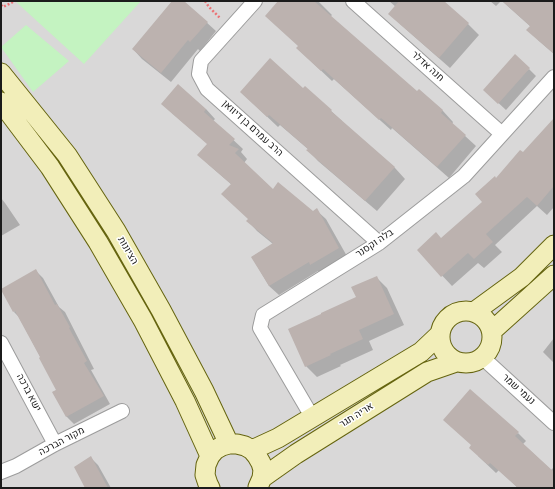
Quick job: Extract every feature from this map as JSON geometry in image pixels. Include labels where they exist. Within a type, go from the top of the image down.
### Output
[{"type":"street","name":"הרב עמרם בן דיוואן","points":[[255,1],[201,61],[199,74],[207,89],[379,243]]},
{"type":"street","name":"חנה אדלר","points":[[353,1],[502,134]]},
{"type":"street","name":"הציונות","points":[[1,73],[67,155],[116,231],[165,316],[204,392],[228,444]]},
{"type":"street","name":"בלה וקסנר","points":[[311,415],[260,328],[263,315],[379,243],[464,176],[554,77]]},
{"type":"street","name":"הציונות","points":[[1,102],[50,167],[98,242],[164,360],[185,401],[210,456]]},
{"type":"street","points":[[474,312],[522,277],[554,245]]},
{"type":"street","points":[[492,331],[554,275]]},
{"type":"street","points":[[458,312],[474,312],[480,315],[489,324],[492,331],[491,346],[487,352],[482,358],[470,363],[456,362],[443,350],[440,342],[442,326],[446,320],[458,312]]},
{"type":"street","points":[[252,450],[278,438],[421,352],[440,334]]},
{"type":"street","name":"ישא ברכה","points":[[1,343],[55,444]]},
{"type":"street","name":"נעמי שמר","points":[[482,358],[554,423]]},
{"type":"street","name":"אריה תגר","points":[[260,483],[296,454],[427,372],[456,362]]},
{"type":"street","name":"מקור הברכה","points":[[1,472],[16,466],[55,444],[122,411]]},
{"type":"street","points":[[210,488],[205,475],[206,465],[210,456],[215,450],[228,444],[245,446],[252,450],[257,456],[261,462],[263,470],[260,483]]},
{"type":"path","points":[[1,5],[3,7],[15,1]]},
{"type":"path","points":[[205,1],[209,7],[231,28]]},
{"type":"shaded area","points":[[1,1],[554,1],[554,488],[1,488]]},
{"type":"green space","points":[[15,1],[141,1],[84,64]]},
{"type":"green space","points":[[26,25],[69,61],[33,92],[1,47]]},
{"type":"building","points":[[172,1],[184,1],[208,22],[190,42],[188,40],[161,73],[132,49]]},
{"type":"building","points":[[278,1],[314,1],[417,91],[419,89],[443,110],[441,113],[466,135],[437,167],[381,118],[379,120],[323,69],[321,71],[296,48],[298,46],[265,16]]},
{"type":"building","points":[[399,1],[444,1],[469,23],[439,58],[388,14]]},
{"type":"building","points":[[502,1],[550,1],[554,5],[554,54],[526,30],[530,26]]},
{"type":"building","points":[[515,54],[530,68],[498,104],[483,90]]},
{"type":"building","points":[[270,58],[303,88],[305,86],[395,167],[365,201],[306,150],[308,149],[269,115],[267,117],[240,92]]},
{"type":"building","points":[[178,84],[206,109],[204,112],[235,139],[229,145],[239,149],[235,153],[273,189],[278,182],[313,211],[317,208],[339,248],[310,265],[309,262],[269,286],[251,257],[273,243],[246,221],[248,219],[221,194],[231,184],[197,155],[207,144],[161,104]]},
{"type":"building","points":[[554,118],[554,186],[537,206],[527,197],[486,234],[493,242],[474,259],[468,253],[441,277],[417,250],[436,232],[441,238],[482,202],[475,194],[495,176],[496,178],[520,150],[523,152]]},
{"type":"building","points":[[36,269],[55,305],[57,304],[70,327],[69,328],[87,361],[84,363],[104,396],[66,417],[52,392],[56,390],[39,358],[40,357],[15,311],[13,312],[1,290]]},
{"type":"building","points":[[377,276],[394,314],[359,330],[363,339],[305,367],[288,329],[356,297],[351,287]]},
{"type":"building","points":[[470,389],[519,432],[515,436],[554,472],[554,488],[518,488],[490,463],[488,465],[469,448],[471,445],[443,420]]},
{"type":"building","points":[[91,456],[108,488],[85,488],[74,467]]}]
